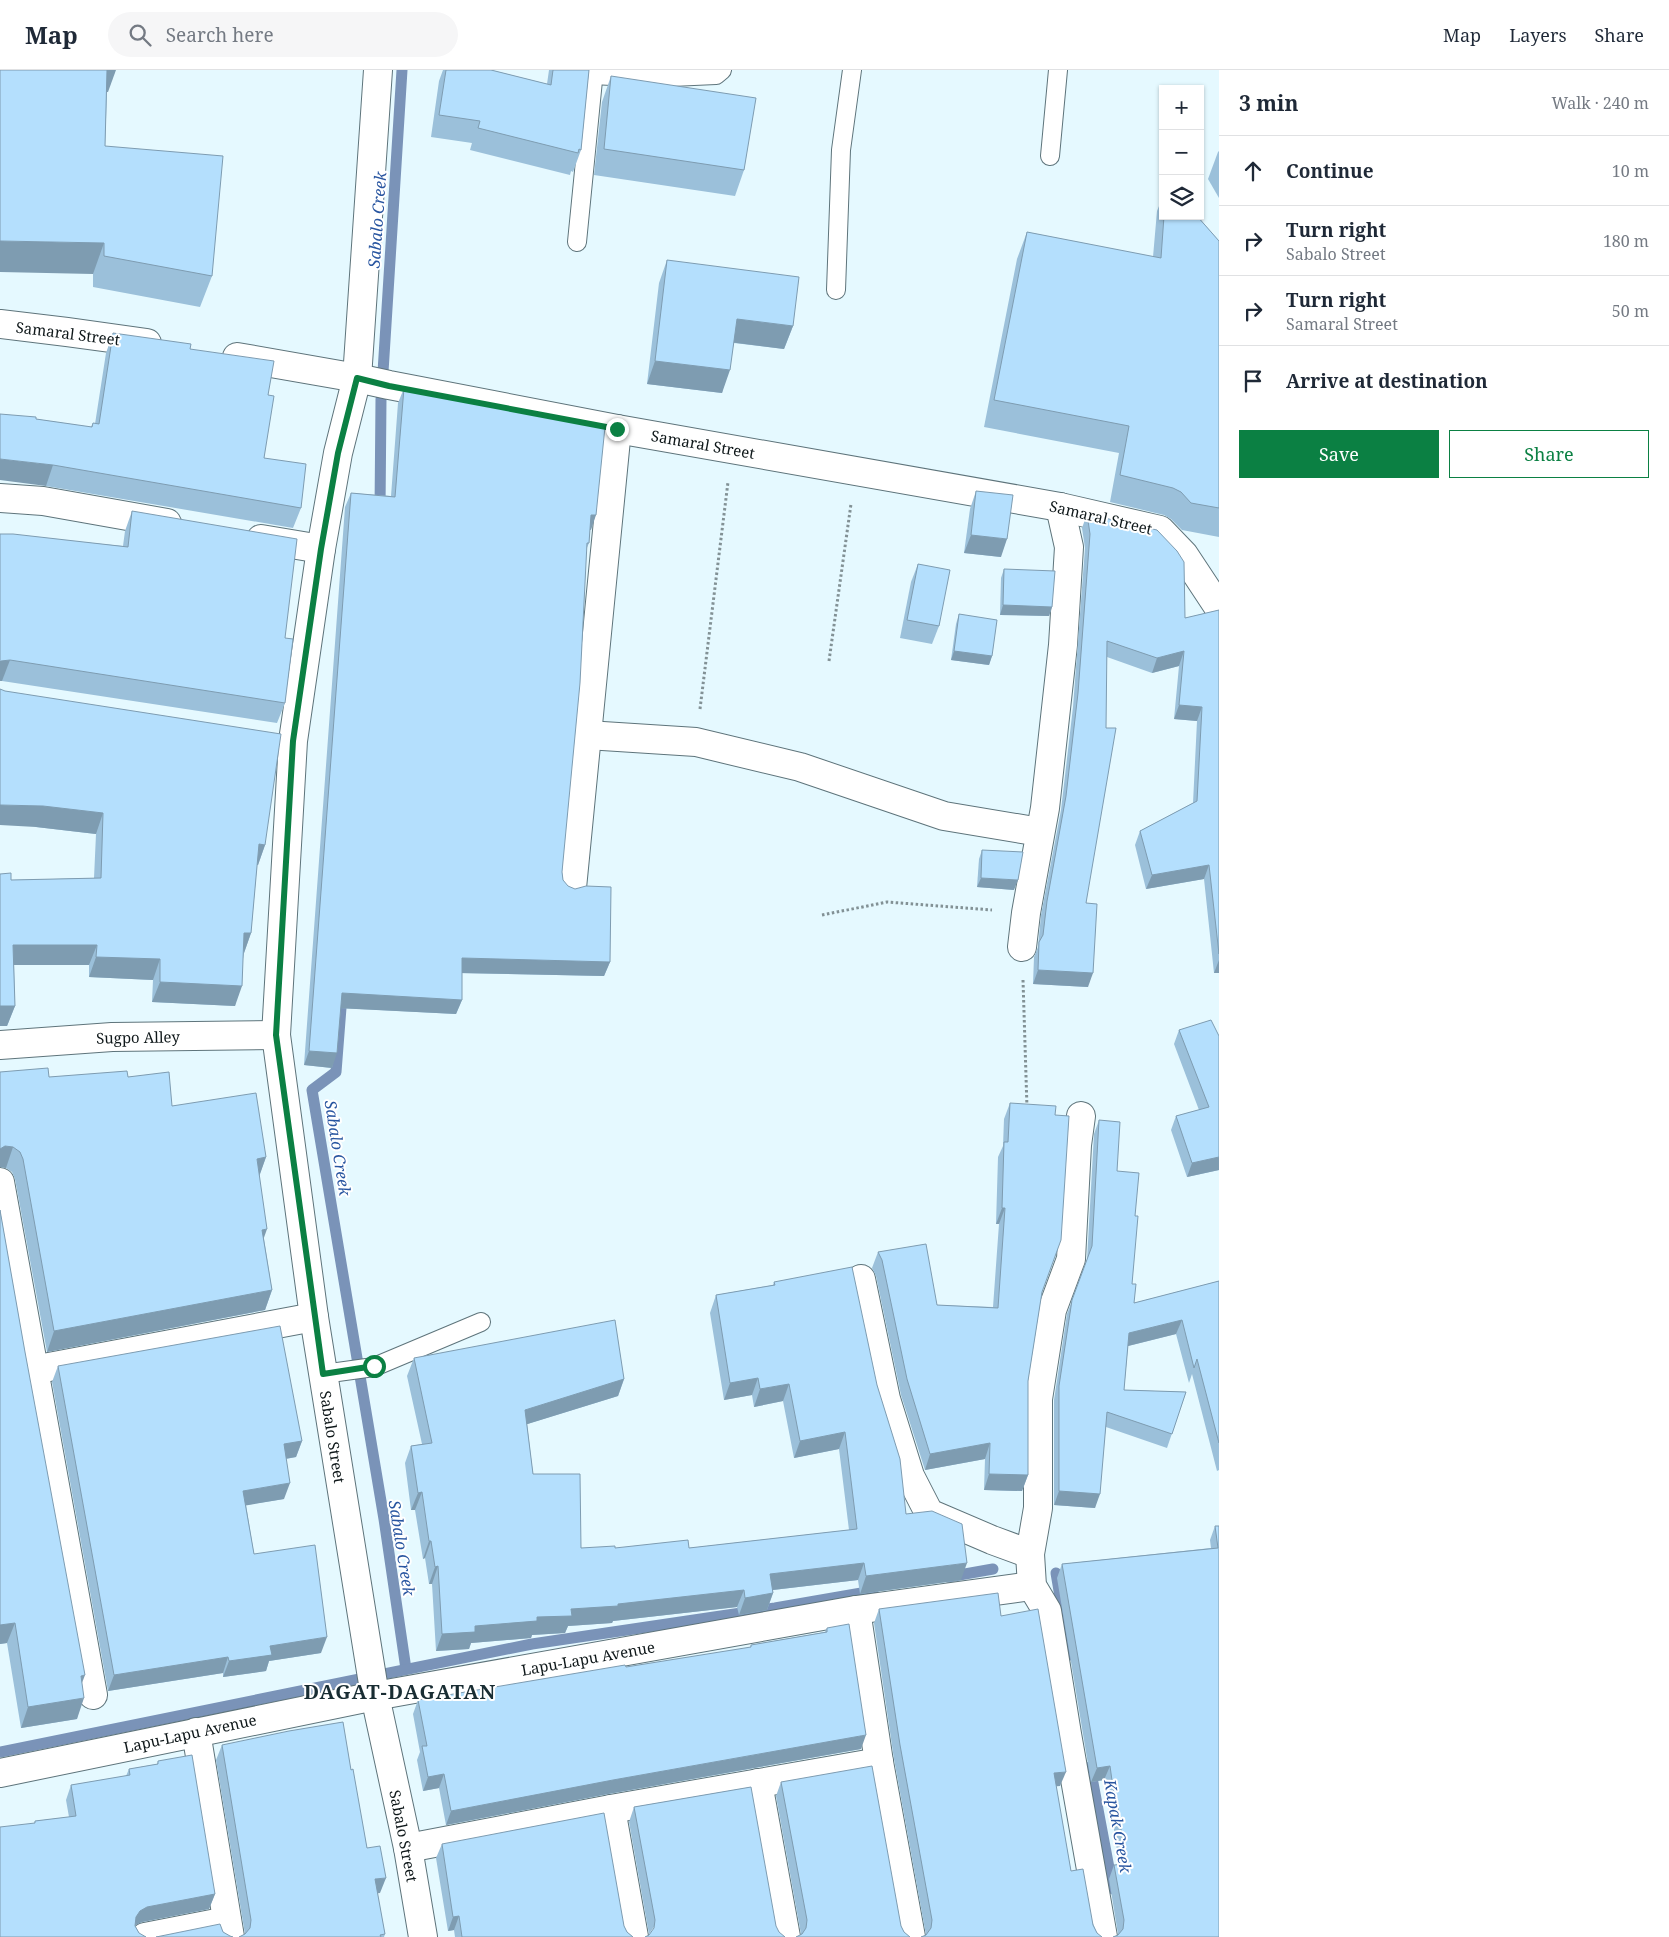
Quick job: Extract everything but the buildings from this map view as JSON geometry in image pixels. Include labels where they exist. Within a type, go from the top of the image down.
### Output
[{"type":"street","name":"Sabalo Street","points":[[378,70],[357,378],[338,453],[321,549],[293,741],[276,1035],[314,1318],[375,1696],[408,1848],[423,1937]]},
{"type":"street","name":"Samaral Street","points":[[0,324],[171,347]]},
{"type":"street","name":"Samaral Street","points":[[208,352],[357,378],[389,386],[617,429],[1060,507],[1160,530],[1184,554],[1219,608]]},
{"type":"street","points":[[572,888],[617,429]]},
{"type":"street","points":[[0,498],[43,501],[196,528]]},
{"type":"street","points":[[1022,947],[1047,790],[1063,645],[1069,547],[1060,507]]},
{"type":"street","points":[[234,534],[321,549]]},
{"type":"street","points":[[587,735],[696,742],[800,767],[944,816],[1040,832]]},
{"type":"street","points":[[265,736],[293,741]]},
{"type":"street","name":"Sugpo Alley","points":[[0,1045],[112,1037],[276,1035]]},
{"type":"street","points":[[1081,1116],[1077,1145],[1071,1259],[1052,1310],[1038,1399],[1038,1508],[1030,1554],[1032,1586],[1047,1611],[1103,1937]]},
{"type":"street","points":[[0,1182],[93,1695]]},
{"type":"street","points":[[861,1279],[886,1399],[910,1476],[929,1513],[1030,1554]]},
{"type":"street","points":[[33,1370],[314,1318]]},
{"type":"street","name":"Lapu-Lapu Avenue","points":[[0,1773],[375,1696],[856,1610],[1032,1586]]},
{"type":"street","points":[[856,1610],[879,1762],[911,1937]]},
{"type":"street","points":[[145,1937],[229,1929],[196,1732]]},
{"type":"street","points":[[408,1848],[879,1762]]},
{"type":"street","points":[[758,1783],[786,1937]]},
{"type":"street","points":[[611,1810],[634,1937]]},
{"type":"lane","points":[[577,242],[593,73],[649,78],[716,75],[722,70]]},
{"type":"lane","points":[[836,290],[841,150],[852,70]]},
{"type":"lane","points":[[1050,156],[1058,70]]},
{"type":"lane","points":[[323,1374],[374,1366],[481,1322]]},
{"type":"path","points":[[696,742],[732,449]]},
{"type":"path","points":[[828,661],[856,471]]},
{"type":"path","points":[[822,915],[887,902],[1026,913]]},
{"type":"path","points":[[1022,947],[1027,1113]]},
{"type":"waterway","name":"Sabalo Creek","points":[[383,372],[402,70]]},
{"type":"waterway","name":"Sabalo Creek","points":[[380,510],[381,399]]},
{"type":"waterway","name":"Sabalo Creek","points":[[342,995],[336,1072],[312,1090],[384,1519],[406,1669]]},
{"type":"waterway","points":[[948,1577],[993,1569]]},
{"type":"waterway","name":"Kapak Creek","points":[[1056,1573],[1070,1655]]},
{"type":"waterway","points":[[0,1752],[532,1644],[775,1608],[873,1591]]},
{"type":"waterway","name":"Kapak Creek","points":[[1090,1767],[1113,1889]]},
{"type":"district","name":"DAGAT-DAGATAN","points":[[400,1691]]},
{"type":"route","points":[[374,1366],[323,1374],[276,1035],[293,741],[321,549],[338,453],[357,378],[389,386],[617,429]]}]
